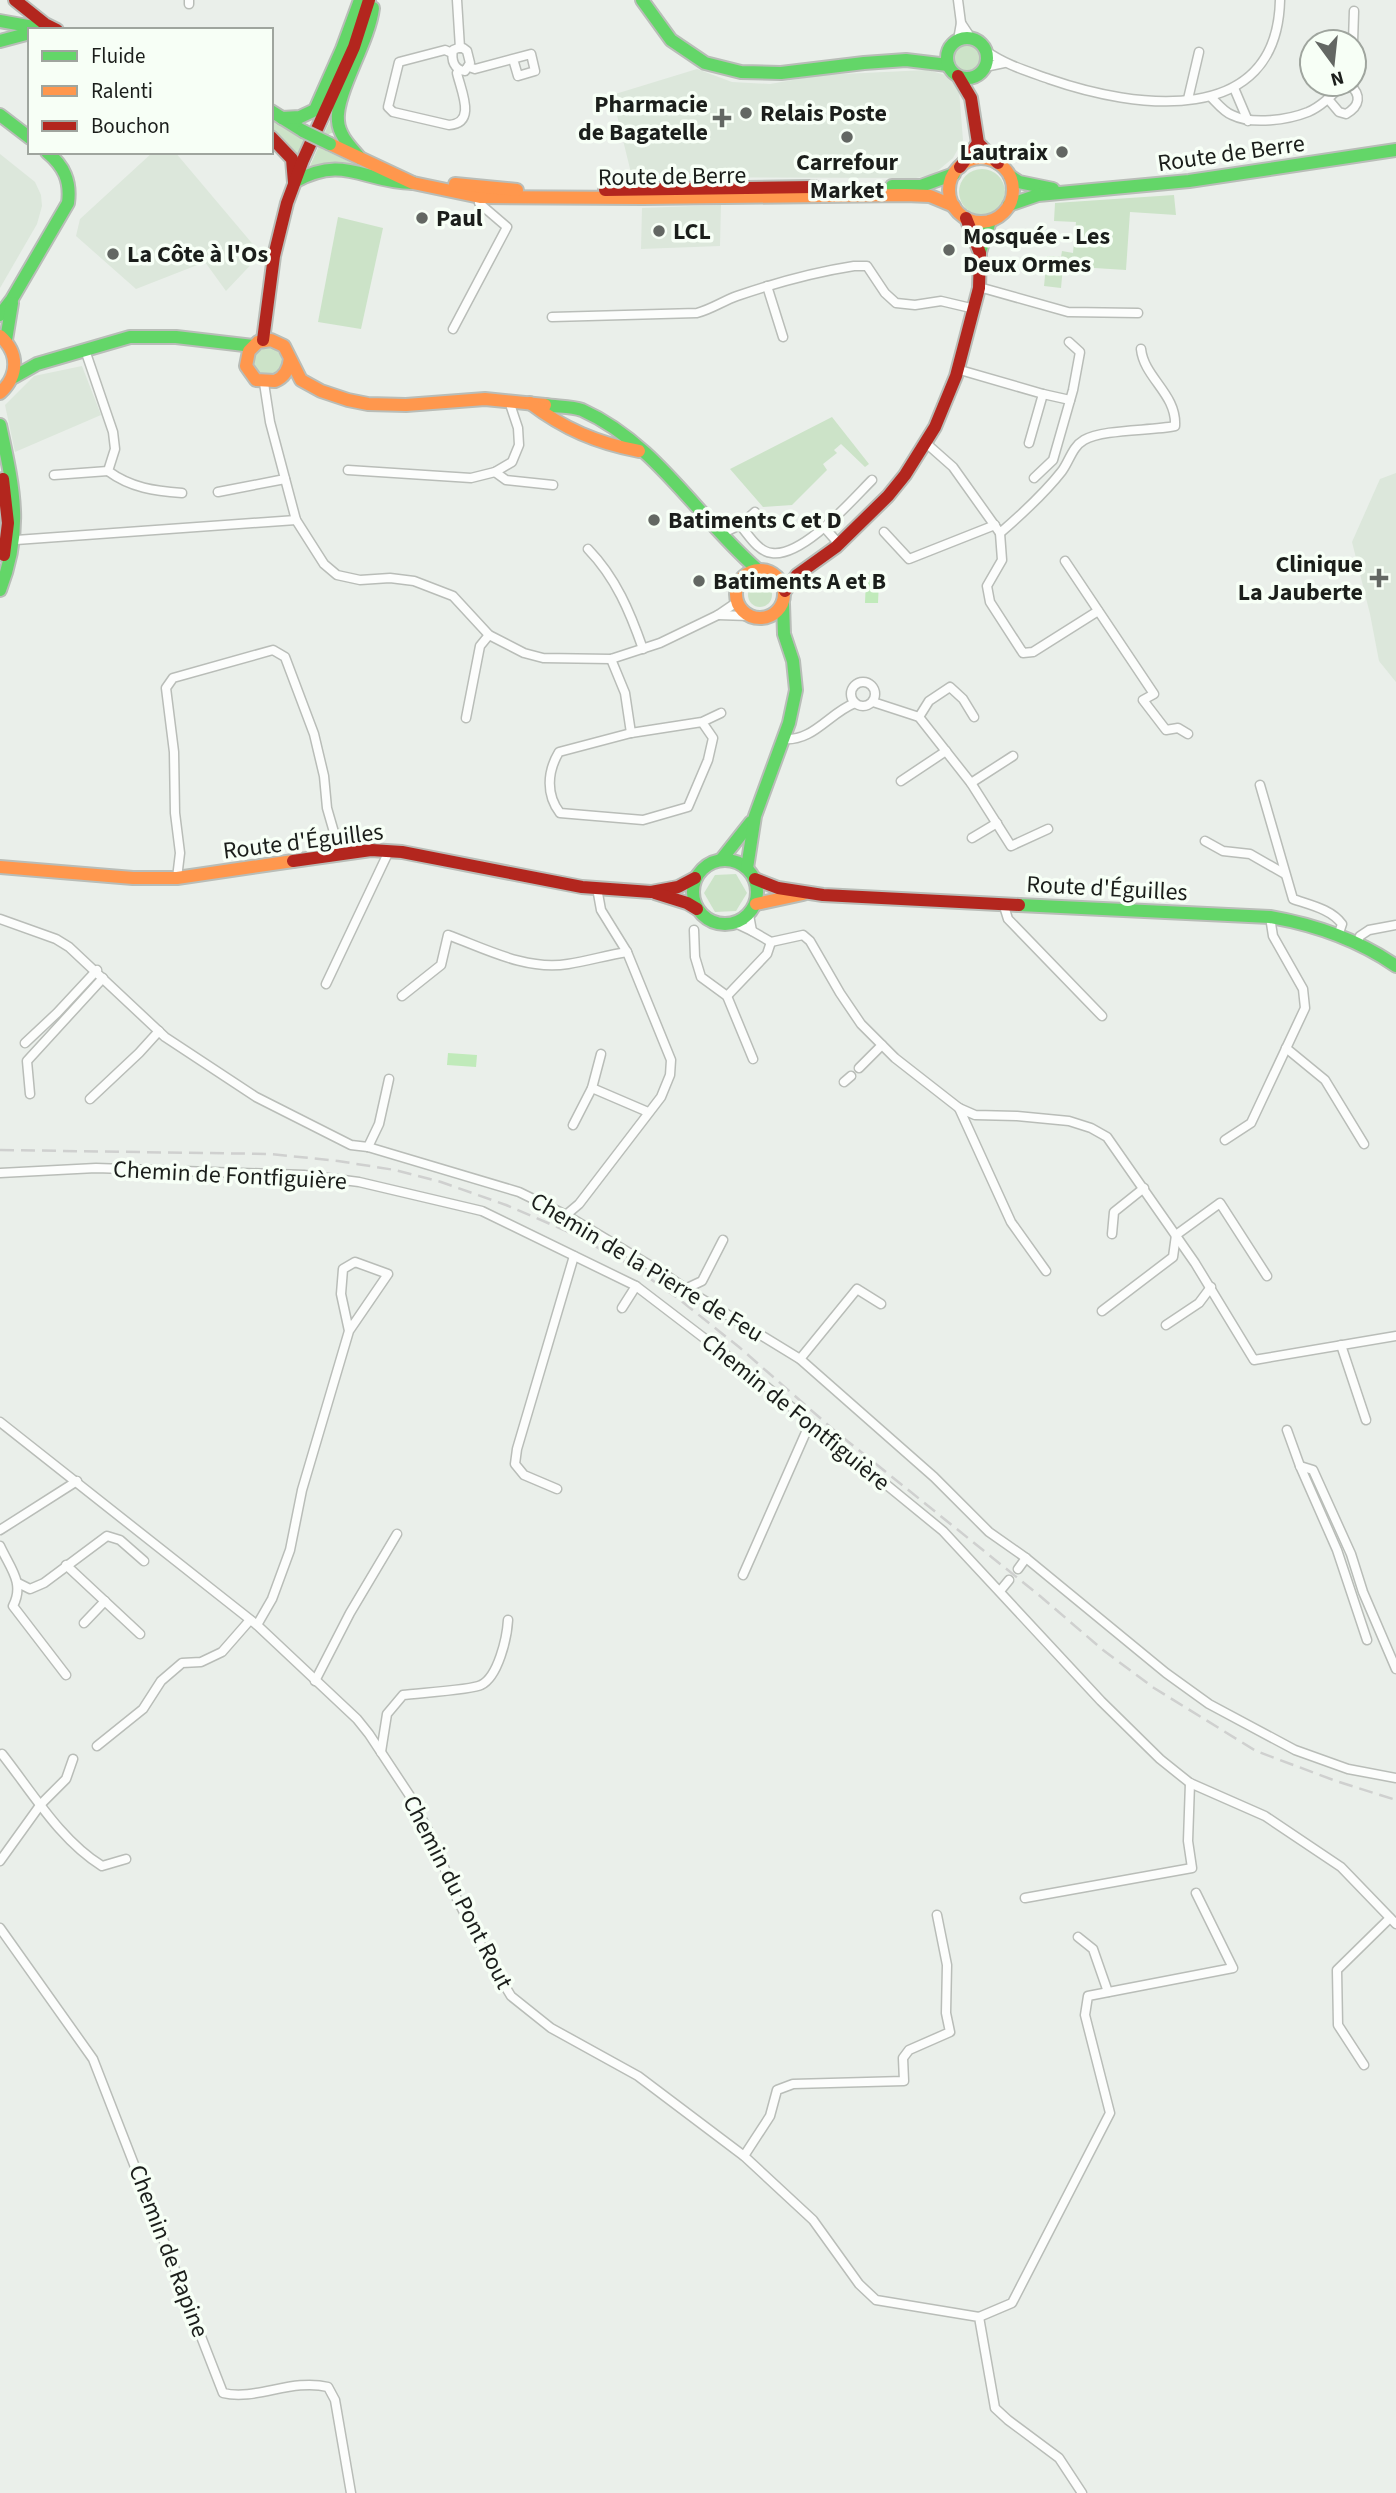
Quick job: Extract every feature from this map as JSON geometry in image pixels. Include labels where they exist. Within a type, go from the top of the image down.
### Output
[{"type":"street","points":[[15,0],[54,28]]},
{"type":"street","points":[[277,115],[300,117],[315,110],[360,0]]},
{"type":"street","points":[[360,159],[340,130],[337,114],[369,32],[373,11],[371,0]]},
{"type":"street","points":[[290,358],[290,365],[283,377],[271,384],[256,380],[250,374],[254,348],[266,326],[272,264],[294,182],[322,123],[371,0]]},
{"type":"street","points":[[457,0],[456,51],[455,67],[466,114],[463,121],[449,125],[393,112],[388,107],[399,62],[445,50],[456,51],[467,51],[469,67]]},
{"type":"street","points":[[642,0],[663,32],[681,48],[698,60],[723,70],[768,75],[839,64],[929,60],[948,65],[971,98],[978,143],[1010,176],[1013,186],[1009,205],[1001,215],[990,221],[978,222],[966,218]]},
{"type":"street","points":[[958,0],[964,39]]},
{"type":"street","points":[[929,60],[964,39],[978,41],[986,51],[1004,64],[1082,91],[1142,101],[1210,97],[1234,88],[1254,73],[1268,54],[1279,20],[1280,0]]},
{"type":"street","points":[[1353,28],[1354,11]]},
{"type":"street","points":[[0,21],[39,28]]},
{"type":"street","points":[[0,41],[28,34]]},
{"type":"street","points":[[948,51],[948,65]]},
{"type":"street","points":[[971,98],[987,60],[986,51]]},
{"type":"street","points":[[1188,99],[1199,52]]},
{"type":"street","points":[[469,67],[475,69],[513,59]]},
{"type":"street","points":[[958,76],[968,78],[1004,64]]},
{"type":"street","points":[[458,71],[469,67]]},
{"type":"street","points":[[1234,88],[1248,121]]},
{"type":"street","points":[[1210,97],[1229,114],[1248,121],[1264,121],[1308,112],[1328,99],[1339,112],[1346,114],[1355,109],[1358,98]]},
{"type":"street","points":[[0,115],[28,136]]},
{"type":"street","name":"Route de Berre","points":[[277,115],[303,131],[413,183],[480,197],[905,195],[930,197],[954,206]]},
{"type":"street","points":[[273,139],[292,159],[294,182]]},
{"type":"street","points":[[752,931],[752,909],[758,892],[751,874],[749,846],[755,816],[789,723],[796,690],[793,661],[784,634],[785,591],[797,573],[825,556],[871,515],[927,444],[945,410],[960,370],[975,309],[981,267],[980,253],[966,218],[954,206],[950,196],[950,184],[957,170],[978,143]]},
{"type":"street","name":"Route de Berre","points":[[1009,205],[1025,198],[1070,190],[1189,181],[1396,150]]},
{"type":"street","points":[[0,315],[68,202],[68,176],[62,165],[49,154]]},
{"type":"street","points":[[957,170],[978,159],[998,163]]},
{"type":"street","points":[[294,182],[314,170],[333,167],[399,184],[413,183]]},
{"type":"street","name":"Route de Berre","points":[[393,172],[465,186],[533,191],[921,186],[957,170]]},
{"type":"street","name":"Route de Berre","points":[[1010,176],[1019,182],[1047,189],[1070,190]]},
{"type":"street","points":[[453,329],[507,227],[479,203],[480,197]]},
{"type":"street","points":[[980,253],[990,221]]},
{"type":"street","points":[[552,317],[697,313],[767,286],[840,268],[867,266],[885,293],[896,303],[915,305],[941,301],[975,309]]},
{"type":"street","points":[[767,286],[783,337]]},
{"type":"street","points":[[979,287],[1068,312],[1138,313]]},
{"type":"street","points":[[0,393],[14,377],[16,359],[6,342],[12,299]]},
{"type":"street","points":[[266,326],[284,346],[301,380]]},
{"type":"street","points":[[14,377],[38,362],[62,358],[130,337],[190,338],[254,348],[278,342]]},
{"type":"street","points":[[6,342],[38,362]]},
{"type":"street","points":[[1034,478],[1053,460],[1070,400],[1080,352],[1069,342]]},
{"type":"street","points":[[884,532],[909,559],[998,529],[1042,494],[1062,470],[1075,446],[1086,439],[1129,430],[1175,426],[1176,416],[1171,400],[1142,363],[1141,349]]},
{"type":"street","points":[[85,350],[113,432],[115,449],[108,471]]},
{"type":"street","points":[[960,370],[1070,400]]},
{"type":"street","points":[[283,377],[301,380],[328,394],[368,404],[406,405],[469,399],[530,402],[580,409],[616,430],[673,479],[735,550],[757,569],[797,573]]},
{"type":"street","points":[[264,383],[270,422],[296,520],[324,564],[337,575],[360,580],[390,578],[414,581],[453,596],[489,635],[524,653],[543,658],[611,659],[643,649],[718,615],[737,602]]},
{"type":"street","points":[[1029,443],[1044,394]]},
{"type":"street","points":[[348,470],[471,478],[495,472],[512,461],[519,445],[518,428],[509,401]]},
{"type":"street","points":[[530,402],[562,427],[586,439],[640,451]]},
{"type":"street","points":[[0,425],[16,502],[16,540],[10,566],[0,590]]},
{"type":"street","points":[[927,444],[953,467],[998,529],[1002,559],[987,586],[990,602],[1023,653],[1033,652],[1098,611]]},
{"type":"street","points":[[0,465],[8,523],[0,572]]},
{"type":"street","points":[[54,475],[108,471],[125,483],[158,491],[182,493]]},
{"type":"street","points":[[495,472],[506,480],[553,485]]},
{"type":"street","points":[[218,492],[285,479]]},
{"type":"street","points":[[740,525],[756,544],[769,553],[784,553],[824,527],[872,481]]},
{"type":"street","points":[[721,534],[740,525],[755,512]]},
{"type":"street","points":[[16,540],[296,520]]},
{"type":"street","points":[[824,527],[839,544]]},
{"type":"street","points":[[588,549],[603,564],[617,587],[643,649]]},
{"type":"street","points":[[735,550],[739,581],[737,602],[748,616]]},
{"type":"street","points":[[1065,561],[1154,694],[1143,700],[1156,719],[1166,730],[1178,728],[1188,734]]},
{"type":"street","points":[[739,581],[747,573],[757,569]]},
{"type":"street","points":[[772,572],[778,577],[785,591]]},
{"type":"street","points":[[718,615],[767,618],[776,613],[783,604]]},
{"type":"street","points":[[767,618],[784,634]]},
{"type":"street","points":[[466,718],[480,646],[489,635]]},
{"type":"street","points":[[177,878],[180,853],[175,813],[174,752],[166,688],[173,678],[273,650],[285,657],[314,734],[324,776],[327,808],[340,853]]},
{"type":"street","points":[[611,659],[625,693],[631,733]]},
{"type":"street","points":[[842,708],[855,684],[862,681],[870,683],[885,704]]},
{"type":"street","points":[[919,717],[929,701],[950,687],[963,699],[974,717]]},
{"type":"street","points":[[873,702],[875,689]]},
{"type":"street","points":[[851,691],[855,703]]},
{"type":"street","points":[[783,739],[803,737],[842,708],[855,703],[862,706],[873,702],[885,704],[919,717],[971,783],[1011,846],[1048,829]]},
{"type":"street","points":[[702,722],[713,738],[708,760],[688,807],[643,820],[560,813],[553,804],[549,783],[553,762],[559,752],[631,733],[702,722],[721,713]]},
{"type":"street","points":[[901,781],[946,751]]},
{"type":"street","points":[[971,783],[1013,756]]},
{"type":"street","points":[[1260,785],[1293,899],[1330,912],[1342,924],[1339,933]]},
{"type":"street","points":[[721,860],[755,816]]},
{"type":"street","points":[[972,838],[997,823]]},
{"type":"street","points":[[1205,841],[1223,851],[1250,854],[1285,874]]},
{"type":"street","points":[[326,985],[389,850]]},
{"type":"street","name":"Route d'Éguilles","points":[[0,867],[155,879],[340,853],[389,850],[449,860],[550,883],[597,888],[651,891],[678,887],[695,878]]},
{"type":"street","points":[[751,874],[730,860],[721,860],[706,866],[695,878],[692,894],[697,909],[709,921],[718,924],[735,923],[771,942],[803,935],[810,941],[861,1024],[894,1058],[960,1108],[975,1115],[1017,1115],[1056,1120],[1091,1128],[1107,1137],[1211,1287],[1254,1360],[1396,1335]]},
{"type":"street","name":"Route d'Éguilles","points":[[751,874],[762,883],[805,894],[1270,917],[1339,933],[1358,941],[1396,966]]},
{"type":"street","points":[[566,1215],[579,1204],[661,1097],[670,1075],[671,1060],[627,953],[601,910],[597,888]]},
{"type":"street","name":"Route d'Éguilles","points":[[651,891],[697,909]]},
{"type":"street","name":"Route d'Éguilles","points":[[752,909],[805,894]]},
{"type":"street","points":[[1003,904],[1008,919],[1102,1016]]},
{"type":"street","points":[[735,923],[752,909]]},
{"type":"street","points":[[1225,1140],[1251,1124],[1305,1008],[1303,989],[1273,936],[1270,917]]},
{"type":"street","name":"Chemin de la Pierre de Feu","points":[[0,919],[55,939],[69,947],[97,970],[159,1031],[256,1097],[351,1146],[368,1147],[519,1192],[566,1215],[666,1275],[800,1359],[934,1477],[989,1532],[1026,1558],[1156,1665],[1209,1704],[1295,1750],[1348,1769],[1396,1778]]},
{"type":"street","points":[[1358,941],[1360,936],[1369,930],[1396,925]]},
{"type":"street","points":[[694,930],[695,957],[701,977],[727,996],[753,1059]]},
{"type":"street","points":[[402,996],[441,965],[448,935],[524,963],[567,965],[627,953]]},
{"type":"street","points":[[727,996],[767,954],[771,942]]},
{"type":"street","points":[[25,1043],[97,970]]},
{"type":"street","points":[[30,1094],[27,1061],[103,978]]},
{"type":"street","points":[[90,1099],[159,1031]]},
{"type":"street","points":[[859,1069],[882,1045]]},
{"type":"street","points":[[1286,1048],[1325,1080],[1364,1144]]},
{"type":"street","points":[[573,1125],[592,1088],[601,1054]]},
{"type":"street","points":[[368,1147],[379,1124],[389,1079]]},
{"type":"street","points":[[592,1088],[648,1112]]},
{"type":"street","points":[[960,1108],[1012,1222],[1046,1271]]},
{"type":"street","name":"Chemin de Fontfiguière","points":[[0,1173],[96,1168],[304,1175],[359,1182],[482,1211],[636,1286],[751,1374],[943,1531],[1000,1591]]},
{"type":"street","points":[[1112,1234],[1114,1212],[1144,1188]]},
{"type":"street","points":[[1102,1311],[1173,1257],[1176,1235],[1220,1203],[1267,1276]]},
{"type":"street","points":[[685,1289],[702,1281],[723,1240]]},
{"type":"street","points":[[557,1489],[524,1475],[515,1464],[517,1449],[574,1256]]},
{"type":"street","points":[[97,1746],[143,1709],[161,1681],[182,1663],[201,1662],[222,1652],[253,1623],[272,1599],[290,1550],[302,1490],[349,1331],[388,1274],[355,1262],[343,1269],[341,1294],[349,1331]]},
{"type":"street","points":[[622,1308],[636,1286]]},
{"type":"street","points":[[1166,1325],[1199,1303],[1211,1287]]},
{"type":"street","points":[[800,1359],[857,1289],[881,1304]]},
{"type":"street","points":[[1341,1345],[1366,1420]]},
{"type":"street","name":"Chemin du Pont Rout","points":[[0,1422],[253,1623],[357,1719],[381,1752],[427,1828],[457,1899],[511,1996],[551,2028],[638,2076],[744,2156],[813,2220],[859,2284],[876,2300],[979,2317]]},
{"type":"street","points":[[743,1575],[810,1423]]},
{"type":"street","points":[[1287,1430],[1337,1550],[1367,1640]]},
{"type":"street","points":[[1300,1466],[1313,1470],[1351,1554],[1363,1592],[1396,1669]]},
{"type":"street","points":[[0,1530],[77,1481]]},
{"type":"street","points":[[315,1681],[350,1613],[397,1534]]},
{"type":"street","points":[[18,1583],[30,1588],[44,1583],[107,1536],[120,1540],[144,1561]]},
{"type":"street","points":[[0,1546],[18,1583],[19,1595],[13,1606],[66,1675]]},
{"type":"street","points":[[1018,1569],[1026,1558]]},
{"type":"street","points":[[66,1565],[140,1634]]},
{"type":"street","points":[[1009,1580],[1000,1591],[1160,1759],[1189,1783],[1265,1816],[1341,1867],[1393,1921],[1337,1970],[1338,2025],[1364,2065]]},
{"type":"street","points":[[84,1623],[105,1601]]},
{"type":"street","points":[[381,1752],[387,1714],[403,1695],[481,1686],[492,1676],[507,1638],[508,1620]]},
{"type":"street","points":[[2,1754],[85,1855],[102,1866],[125,1859]]},
{"type":"street","points":[[0,1861],[41,1804],[66,1779],[73,1759]]},
{"type":"street","points":[[1025,1898],[1192,1868],[1188,1841],[1189,1783]]},
{"type":"street","points":[[1082,2493],[1059,2458],[995,2408],[979,2317],[1012,2303],[1110,2113],[1085,2015],[1088,1996],[1233,1968],[1196,1893]]},
{"type":"street","points":[[744,2156],[770,2116],[777,2090],[793,2084],[904,2081],[903,2058],[909,2050],[950,2032],[946,2014],[947,1965],[936,1915]]},
{"type":"street","name":"Chemin de Rapine","points":[[0,1928],[93,2059],[223,2393],[233,2395],[296,2385],[318,2384],[328,2387],[335,2400],[351,2493]]},
{"type":"street","points":[[1078,1937],[1093,1949],[1108,1993]]},
{"type":"shaded area","points":[[966,43],[976,47],[980,57],[976,67],[966,71],[956,67],[952,57],[956,47]]},
{"type":"shaded area","points":[[697,69],[732,82],[770,84],[821,75],[927,70],[946,75],[959,90],[963,140],[953,158],[934,174],[916,178],[632,177],[612,95]]},
{"type":"shaded area","points":[[334,112],[337,131],[329,134],[322,149],[374,173],[309,168]]},
{"type":"shaded area","points":[[273,119],[306,138],[297,156],[273,133]]},
{"type":"shaded area","points":[[0,154],[35,182],[41,195],[42,206],[37,224],[0,288]]},
{"type":"shaded area","points":[[151,154],[177,154],[261,254],[226,291],[205,262],[136,289],[76,236],[80,219]]},
{"type":"shaded area","points":[[982,169],[998,176],[1005,192],[998,208],[982,215],[966,208],[959,192],[966,176]]},
{"type":"shaded area","points":[[1174,195],[1176,215],[1130,212],[1126,270],[1063,266],[1061,288],[1044,286],[1047,256],[1061,257],[1062,251],[1073,253],[1076,222],[1054,221],[1055,203]]},
{"type":"shaded area","points":[[721,205],[720,246],[641,249],[642,208]]},
{"type":"shaded area","points":[[338,217],[383,228],[361,329],[318,322]]},
{"type":"shaded area","points":[[268,348],[278,352],[282,362],[278,372],[268,376],[258,372],[254,362],[258,352]]},
{"type":"shaded area","points":[[82,366],[101,415],[15,452],[5,405],[34,376]]},
{"type":"shaded area","points":[[832,417],[869,464],[865,467],[841,444],[834,450],[837,453],[823,464],[827,470],[792,505],[763,507],[730,469]]},
{"type":"shaded area","name":"Clinique La Jauberte","points":[[1396,473],[1396,682],[1379,661],[1352,542],[1380,479]]},
{"type":"shaded area","points":[[866,579],[879,580],[878,603],[865,603]]},
{"type":"shaded area","points":[[760,583],[768,587],[772,595],[768,603],[760,607],[752,603],[748,595],[752,587]]},
{"type":"shaded area","points":[[736,874],[747,893],[736,911],[715,912],[704,893],[715,875]]},
{"type":"shaded area","points":[[448,1053],[477,1055],[476,1067],[447,1065]]},
{"type":"railway","points":[[0,1150],[271,1154],[338,1161],[395,1170],[441,1182],[506,1205],[564,1230],[631,1265],[680,1300],[739,1347],[835,1431],[1103,1650],[1154,1688],[1256,1751],[1396,1800]]},
{"type":"traffic: fast","points":[[282,118],[300,117],[315,110],[360,0]]},
{"type":"traffic: fast","points":[[642,0],[671,40],[705,63],[741,72],[781,73],[906,60],[948,65]]},
{"type":"traffic: fast","points":[[360,158],[341,132],[338,110],[373,8]]},
{"type":"traffic: fast","points":[[0,21],[39,28]]},
{"type":"traffic: fast","points":[[0,41],[28,34]]},
{"type":"traffic: fast","points":[[967,38],[981,44],[987,58],[981,72],[967,78],[953,72],[947,58],[953,44],[967,38]]},
{"type":"traffic: fast","points":[[273,112],[303,131]]},
{"type":"traffic: fast","points":[[0,115],[28,136]]},
{"type":"traffic: fast","points":[[303,131],[330,144]]},
{"type":"traffic: fast","points":[[1009,205],[1038,195],[1189,181],[1396,150]]},
{"type":"traffic: fast","points":[[0,315],[68,203],[65,174],[49,154]]},
{"type":"traffic: fast","points":[[294,182],[327,170],[341,170],[395,182],[413,183]]},
{"type":"traffic: fast","points":[[892,186],[921,186],[954,174]]},
{"type":"traffic: fast","points":[[1010,176],[1019,182],[1053,189]]},
{"type":"traffic: fast","points":[[980,252],[990,221]]},
{"type":"traffic: fast","points":[[6,340],[12,303]]},
{"type":"traffic: fast","points":[[14,377],[37,364],[130,337],[176,337],[253,346]]},
{"type":"traffic: fast","points":[[545,405],[582,410],[608,424],[632,442],[654,461],[757,569]]},
{"type":"traffic: fast","points":[[0,425],[14,508],[12,547],[0,590]]},
{"type":"traffic: fast","points":[[747,868],[755,816],[789,723],[796,690],[793,661],[784,634],[783,604]]},
{"type":"traffic: fast","points":[[721,860],[751,822]]},
{"type":"traffic: fast","points":[[719,860],[731,860],[748,869],[755,880],[757,892],[755,904],[748,915],[731,924],[719,924],[707,919],[698,910],[693,898],[693,886],[698,874],[707,865],[719,860]]},
{"type":"traffic: fast","points":[[1019,905],[1270,917],[1336,934],[1396,966]]},
{"type":"traffic: slow","points":[[330,144],[413,183],[480,197],[905,195],[930,196],[954,206]]},
{"type":"traffic: slow","points":[[981,158],[999,164],[1007,172],[1013,190],[1007,208],[999,216],[981,222],[963,216],[955,208],[949,190],[955,172],[963,164],[981,158]]},
{"type":"traffic: slow","points":[[455,184],[517,190]]},
{"type":"traffic: slow","points":[[0,336],[11,350],[14,364],[11,379],[0,393]]},
{"type":"traffic: slow","points":[[290,358],[289,362],[289,366],[286,372],[275,381],[256,380],[246,366],[249,351],[258,342],[271,340],[284,346],[301,380],[321,391],[348,400],[368,404],[406,405],[485,399],[545,405]]},
{"type":"traffic: slow","points":[[530,403],[582,434],[639,451]]},
{"type":"traffic: slow","points":[[760,570],[769,571],[777,577],[783,585],[784,594],[783,603],[777,611],[769,617],[760,618],[751,617],[743,611],[737,603],[736,594],[737,585],[743,577],[751,571],[760,570]]},
{"type":"traffic: slow","points":[[0,867],[133,878],[177,878],[293,861]]},
{"type":"traffic: slow","points":[[756,904],[803,894]]},
{"type":"traffic: jam","points":[[15,0],[53,28]]},
{"type":"traffic: jam","points":[[263,340],[274,256],[287,203],[303,160],[354,47],[369,0]]},
{"type":"traffic: jam","points":[[958,76],[971,98],[978,143],[998,163]]},
{"type":"traffic: jam","points":[[273,139],[292,159],[294,182]]},
{"type":"traffic: jam","points":[[960,167],[978,143]]},
{"type":"traffic: jam","points":[[605,190],[814,187]]},
{"type":"traffic: jam","points":[[785,591],[797,575],[836,547],[888,496],[905,475],[935,427],[956,376],[979,288],[980,253],[966,218]]},
{"type":"traffic: jam","points":[[3,479],[8,523],[4,555]]},
{"type":"traffic: jam","points":[[293,861],[371,850],[402,852],[582,887],[651,892],[678,887],[695,878]]},
{"type":"traffic: jam","points":[[755,879],[778,888],[823,895],[1019,905]]},
{"type":"traffic: jam","points":[[655,893],[697,909]]},
{"type":"place","name":"Relais Poste","points":[[746,113]]},
{"type":"place","name":"Pharmacie de Bagatelle","points":[[722,118]]},
{"type":"place","name":"Carrefour Market","points":[[847,137]]},
{"type":"place","name":"Lautraix","points":[[1062,152]]},
{"type":"place","name":"Paul","points":[[422,218]]},
{"type":"place","name":"LCL","points":[[659,231]]},
{"type":"place","name":"Mosquée - Les Deux Ormes","points":[[949,250]]},
{"type":"place","name":"La Côte à l'Os","points":[[113,254]]},
{"type":"place","name":"Batiments C et D","points":[[654,520]]},
{"type":"place","name":"Clinique La Jauberte","points":[[1379,578]]},
{"type":"place","name":"Batiments A et B","points":[[699,581]]}]
